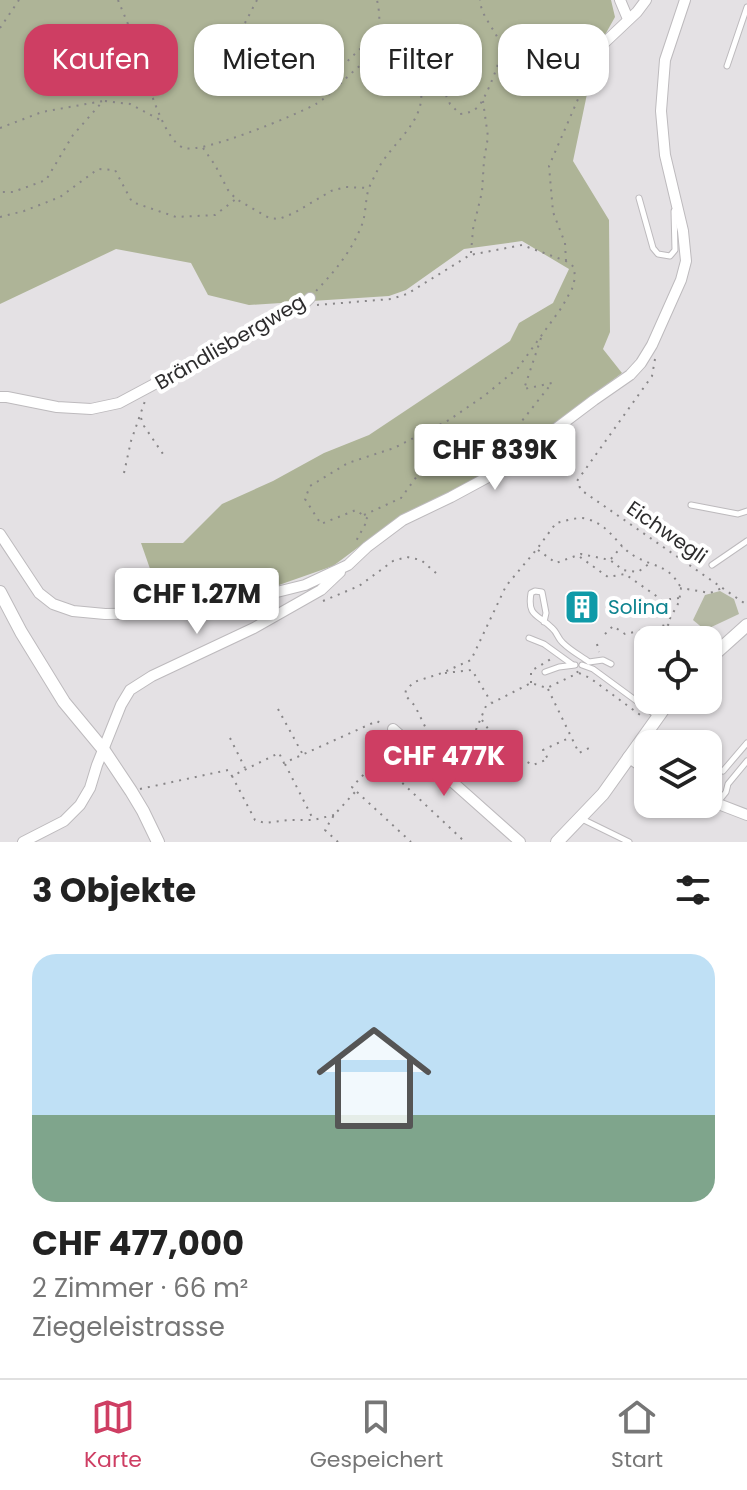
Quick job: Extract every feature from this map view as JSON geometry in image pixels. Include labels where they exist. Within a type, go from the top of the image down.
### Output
[{"type":"street","points":[[620,0],[628,19]]},
{"type":"street","points":[[609,38],[646,0]]},
{"type":"street","points":[[23,842],[64,821],[80,805],[90,788],[125,697],[139,683],[254,628],[321,590],[367,547],[403,520],[501,470],[630,375],[641,363],[681,280],[686,261],[685,243],[662,136],[665,60],[685,0]]},
{"type":"street","name":"Brändlisbergweg","points":[[0,397],[57,407],[91,409],[119,403],[307,301]]},
{"type":"street","points":[[0,534],[45,599],[63,608],[87,614],[178,613],[305,585],[348,565]]},
{"type":"street","points":[[0,592],[64,702],[103,749],[143,811],[158,842]]},
{"type":"street","points":[[722,647],[747,625]]},
{"type":"street","points":[[557,842],[612,782],[659,714]]},
{"type":"street","points":[[396,733],[435,761],[520,842]]},
{"type":"street","points":[[628,757],[634,761]]},
{"type":"street","points":[[722,806],[747,815]]},
{"type":"lane","points":[[727,66],[747,7]]},
{"type":"lane","points":[[639,198],[655,252],[667,256],[673,255],[675,250],[675,202]]},
{"type":"lane","points":[[691,505],[738,514],[747,511]]},
{"type":"lane","points":[[712,565],[747,541]]},
{"type":"lane","points":[[544,622],[546,613],[542,592],[535,591],[531,593],[531,611],[535,616],[554,629],[561,642],[589,662]]},
{"type":"lane","points":[[529,638],[544,644],[573,665]]},
{"type":"lane","points":[[582,665],[589,662],[608,663],[601,675]]},
{"type":"lane","points":[[545,672],[573,665],[593,669],[654,721]]},
{"type":"lane","points":[[723,771],[747,743]]},
{"type":"lane","points":[[722,795],[747,761]]},
{"type":"lane","points":[[581,819],[629,842]]},
{"type":"path","points":[[0,28],[19,0]]},
{"type":"path","points":[[118,0],[136,45],[153,102],[175,142],[183,148],[197,149],[238,136],[316,104],[360,66]]},
{"type":"path","points":[[257,0],[235,42],[241,51],[270,60],[286,45],[310,48],[316,60],[311,84],[331,77],[360,49]]},
{"type":"path","points":[[377,0],[380,24]]},
{"type":"path","points":[[446,96],[460,114],[469,113],[481,105],[501,56],[501,46],[484,16],[480,0]]},
{"type":"path","name":"Brändlisbergweg","points":[[307,301],[345,258],[362,225],[369,189],[380,165],[419,114],[421,96]]},
{"type":"path","points":[[566,261],[565,243],[553,212],[549,166],[580,96]]},
{"type":"path","points":[[470,255],[488,137],[483,100]]},
{"type":"path","points":[[0,128],[42,112],[103,101],[130,104],[164,122]]},
{"type":"path","points":[[0,192],[13,192],[46,180],[73,135],[103,101]]},
{"type":"path","points":[[202,147],[236,199],[269,218],[279,219],[294,213],[331,191],[346,187],[369,189]]},
{"type":"path","points":[[0,217],[60,197],[98,169],[115,170],[132,202],[176,217],[215,215],[236,199]]},
{"type":"path","points":[[307,301],[319,305],[391,299],[407,294],[470,255],[522,245],[566,261],[574,267],[572,289],[518,368],[449,420],[394,448],[348,463],[310,486],[305,499],[321,524],[356,510],[368,519],[354,545]]},
{"type":"path","points":[[510,436],[552,383],[524,389],[542,334]]},
{"type":"path","name":"Eichwegli","points":[[655,358],[652,376],[577,481],[581,490],[747,605]]},
{"type":"path","points":[[124,473],[145,400],[143,391]]},
{"type":"path","points":[[140,416],[163,454]]},
{"type":"path","points":[[363,515],[401,498],[420,472],[452,456],[485,448],[545,425],[560,425]]},
{"type":"path","points":[[610,560],[623,545]]},
{"type":"path","points":[[537,549],[556,563],[581,554],[610,560],[623,570],[638,572],[651,562]]},
{"type":"path","points":[[578,556],[608,577],[625,574],[662,600],[680,598]]},
{"type":"path","points":[[322,601],[359,586],[393,561],[407,557],[421,560],[437,574]]},
{"type":"path","points":[[667,624],[680,598],[681,588],[710,593],[723,588]]},
{"type":"path","points":[[605,634],[613,626],[625,634],[667,624]]},
{"type":"path","points":[[597,644],[608,663]]},
{"type":"path","points":[[531,683],[531,671],[550,659],[573,665],[578,673],[590,678],[646,719],[654,721]]},
{"type":"path","points":[[442,673],[472,670],[492,703]]},
{"type":"path","points":[[405,695],[415,706],[435,761],[473,737],[486,706],[531,683],[547,688],[578,673]]},
{"type":"path","points":[[547,688],[579,753],[591,747]]},
{"type":"path","points":[[278,709],[302,755]]},
{"type":"path","points":[[481,719],[502,749],[533,765],[548,759],[543,750],[571,737]]},
{"type":"path","points":[[284,763],[377,721],[396,733],[378,761],[352,787],[411,842]]},
{"type":"path","points":[[230,738],[246,769]]},
{"type":"path","points":[[232,776],[279,753],[313,820]]},
{"type":"path","points":[[378,761],[465,842]]},
{"type":"path","points":[[144,788],[228,770],[255,820],[265,823],[313,820],[334,815]]},
{"type":"path","points":[[338,842],[325,830],[356,791]]},
{"type":"green space","points":[[0,0],[611,0],[615,17],[609,28],[609,24],[498,24],[498,96],[587,96],[573,161],[609,220],[610,332],[603,349],[622,373],[499,466],[403,514],[333,566],[253,594],[175,609],[163,606],[141,543],[183,543],[222,504],[324,453],[369,435],[510,341],[519,323],[553,303],[569,269],[522,241],[464,249],[406,290],[389,296],[249,305],[208,295],[191,263],[116,249],[0,304]]},
{"type":"green space","points":[[720,591],[734,599],[739,614],[714,626],[700,626],[693,620],[705,595]]},
{"type":"place","name":"Solina","points":[[582,607]]}]
